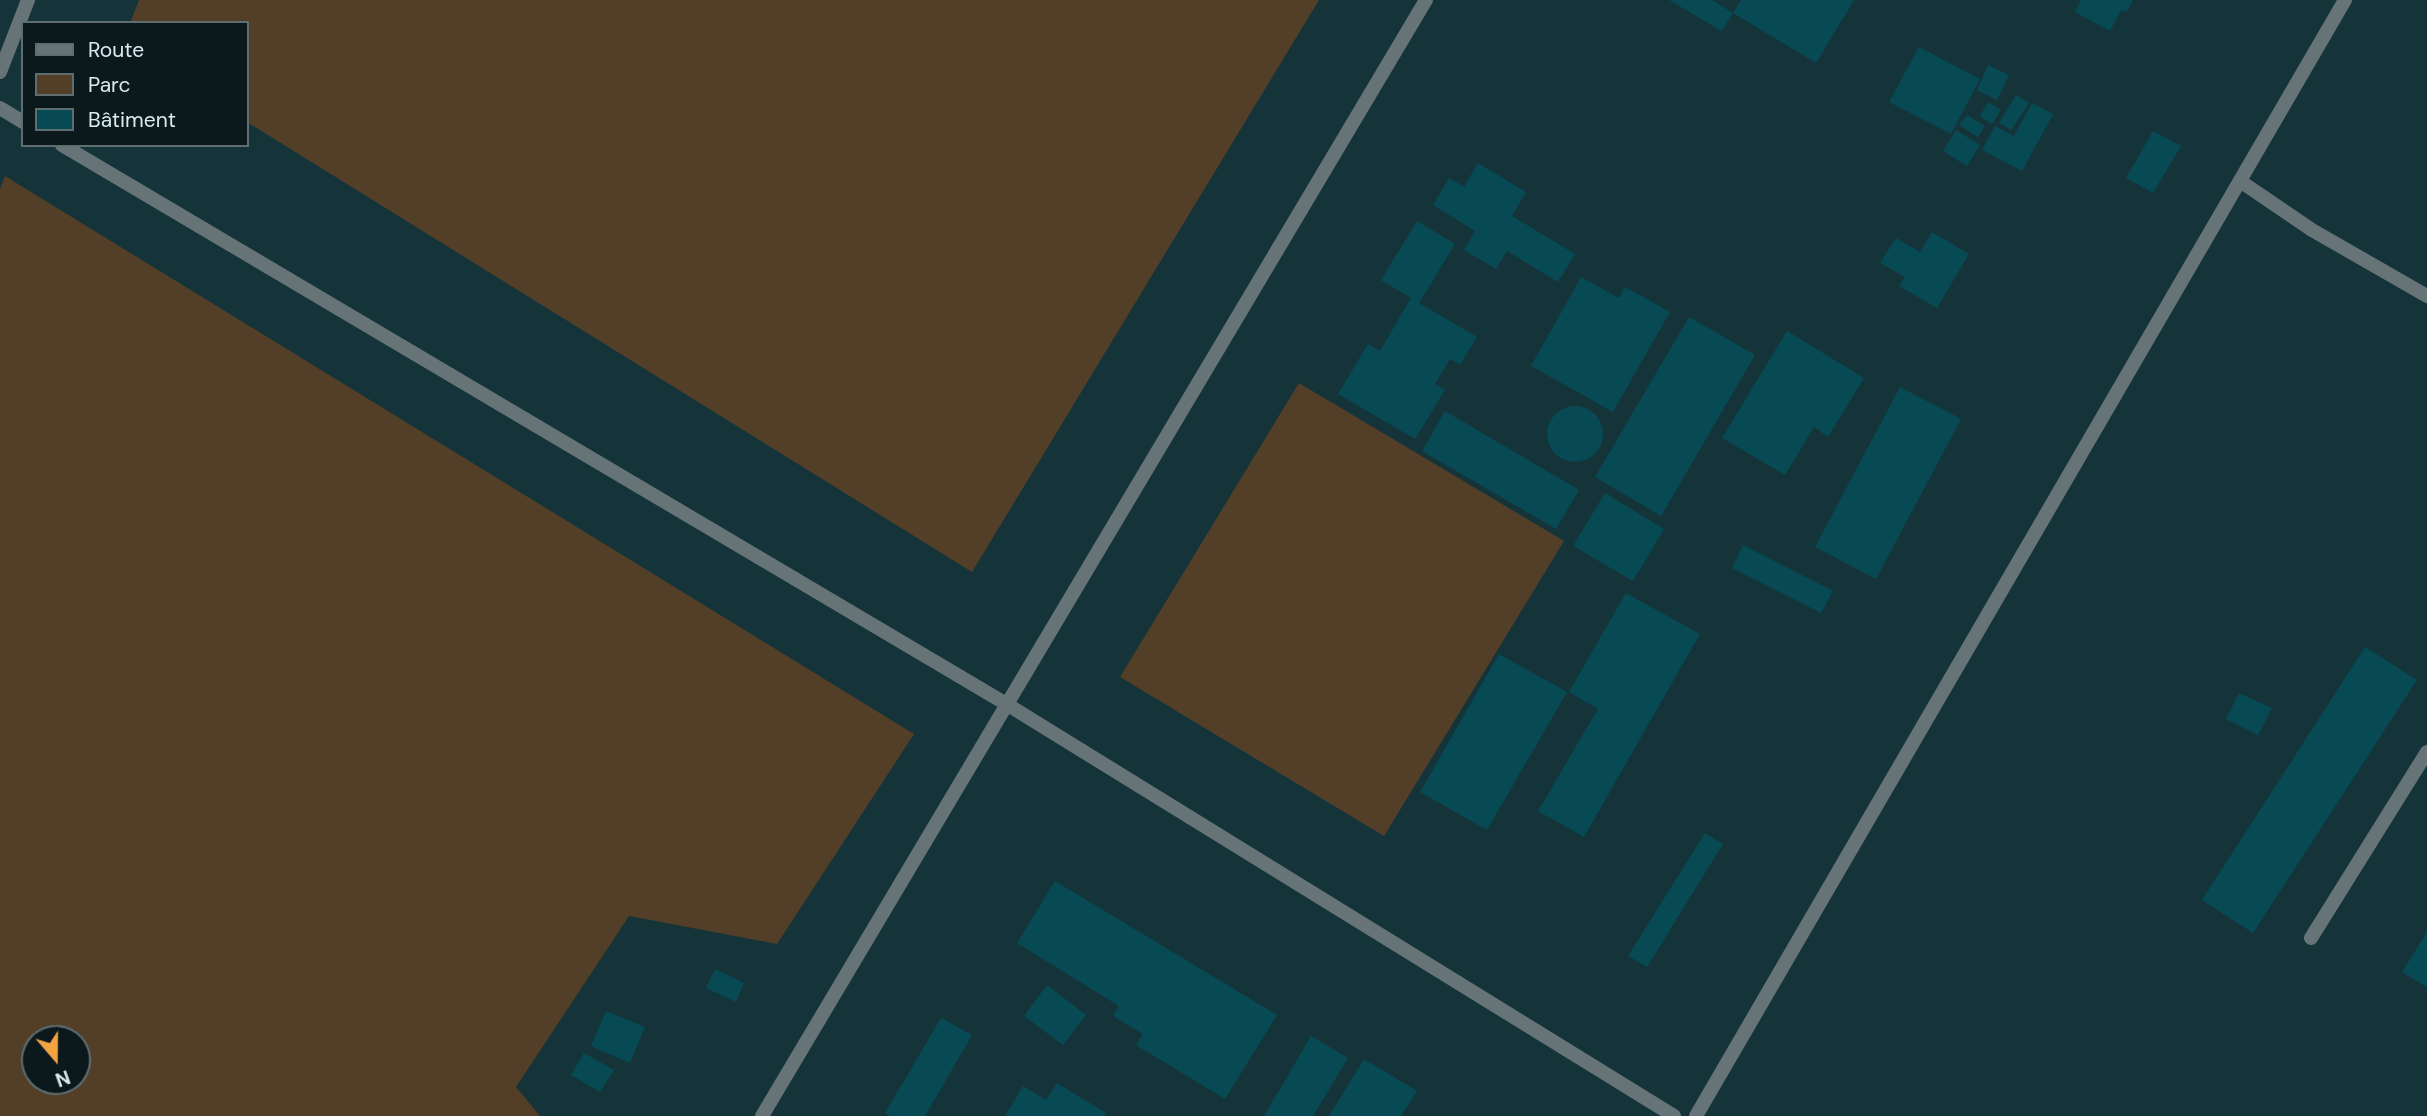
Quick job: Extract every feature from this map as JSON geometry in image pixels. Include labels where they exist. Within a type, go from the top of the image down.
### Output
[{"type":"street","points":[[0,72],[28,0]]},
{"type":"street","points":[[762,1116],[1426,0]]},
{"type":"street","points":[[1696,1116],[2346,0]]},
{"type":"street","points":[[0,108],[21,121]]},
{"type":"street","points":[[65,147],[1008,705],[1674,1116]]},
{"type":"street","points":[[2239,181],[2312,230],[2427,296]]},
{"type":"street","points":[[2311,938],[2427,752]]},
{"type":"green space","points":[[139,0],[1319,0],[972,572],[248,123],[248,21],[131,21]]},
{"type":"green space","points":[[5,176],[914,734],[777,944],[629,916],[516,1087],[540,1116],[0,1116],[0,189]]},
{"type":"green space","points":[[1299,383],[1564,541],[1384,836],[1120,677]]},
{"type":"building","points":[[1669,0],[1712,0],[1733,13],[1722,31]]},
{"type":"building","points":[[1741,0],[1854,0],[1816,63],[1733,13]]},
{"type":"building","points":[[2081,0],[2133,0],[2127,12],[2121,10],[2110,31],[2075,12]]},
{"type":"building","points":[[1919,47],[1980,79],[1951,134],[1889,102]]},
{"type":"building","points":[[1988,65],[2009,75],[1997,100],[1977,90]]},
{"type":"building","points":[[2016,95],[2029,103],[2011,130],[1999,123]]},
{"type":"building","points":[[1988,102],[2001,110],[1992,124],[1980,116]]},
{"type":"building","points":[[2032,103],[2053,114],[2022,171],[1982,150],[1995,126],[2014,136]]},
{"type":"building","points":[[1967,115],[1985,126],[1978,137],[1959,125]]},
{"type":"building","points":[[1956,130],[1980,145],[1967,166],[1943,151]]},
{"type":"building","points":[[2153,131],[2181,146],[2153,193],[2126,178]]},
{"type":"building","points":[[1478,163],[1526,192],[1512,216],[1575,254],[1558,282],[1507,251],[1496,269],[1464,250],[1475,231],[1433,205],[1449,178],[1464,187]]},
{"type":"building","points":[[1417,221],[1455,244],[1419,303],[1477,337],[1460,365],[1450,359],[1435,384],[1445,390],[1415,439],[1338,394],[1368,344],[1380,351],[1411,298],[1381,280]]},
{"type":"building","points":[[1932,232],[1969,254],[1937,308],[1899,286],[1905,277],[1880,263],[1896,238],[1920,252]]},
{"type":"building","points":[[1581,277],[1619,298],[1625,287],[1670,312],[1613,412],[1531,366]]},
{"type":"building","points":[[1689,317],[1755,355],[1661,516],[1595,477]]},
{"type":"building","points":[[1787,331],[1864,378],[1828,437],[1814,427],[1785,475],[1722,438]]},
{"type":"building","points":[[1900,387],[1961,419],[1876,579],[1815,547]]},
{"type":"building","points":[[1575,406],[1586,408],[1595,414],[1601,423],[1601,445],[1595,454],[1586,460],[1575,462],[1564,460],[1555,454],[1549,445],[1547,434],[1549,423],[1555,414],[1564,408]]},
{"type":"building","points":[[1445,411],[1579,490],[1556,529],[1422,451]]},
{"type":"building","points":[[1605,493],[1664,529],[1633,581],[1573,546]]},
{"type":"building","points":[[1743,545],[1833,591],[1821,613],[1732,568]]},
{"type":"building","points":[[1626,593],[1700,634],[1584,837],[1538,811],[1598,709],[1569,692]]},
{"type":"building","points":[[2365,647],[2417,680],[2253,933],[2202,900]]},
{"type":"building","points":[[1499,654],[1567,692],[1487,830],[1420,792]]},
{"type":"building","points":[[2239,693],[2272,708],[2258,735],[2226,719]]},
{"type":"building","points":[[1705,833],[1723,844],[1647,967],[1628,956]]},
{"type":"building","points":[[1055,881],[1277,1015],[1225,1099],[1136,1045],[1143,1034],[1113,1016],[1119,1006],[1017,943]]},
{"type":"building","points":[[2427,932],[2427,987],[2402,972]]},
{"type":"building","points":[[715,969],[744,983],[736,1002],[706,988]]},
{"type":"building","points":[[1047,985],[1086,1015],[1063,1045],[1024,1016]]},
{"type":"building","points":[[606,1011],[645,1027],[630,1063],[591,1046]]},
{"type":"building","points":[[941,1018],[972,1035],[925,1116],[890,1116],[885,1113]]},
{"type":"building","points":[[1311,1036],[1348,1058],[1313,1116],[1264,1116]]},
{"type":"building","points":[[584,1053],[614,1070],[600,1092],[571,1075]]},
{"type":"building","points":[[1364,1059],[1417,1091],[1401,1116],[1329,1116]]},
{"type":"building","points":[[1057,1083],[1106,1113],[1104,1116],[1005,1116],[1023,1086],[1046,1100]]}]
